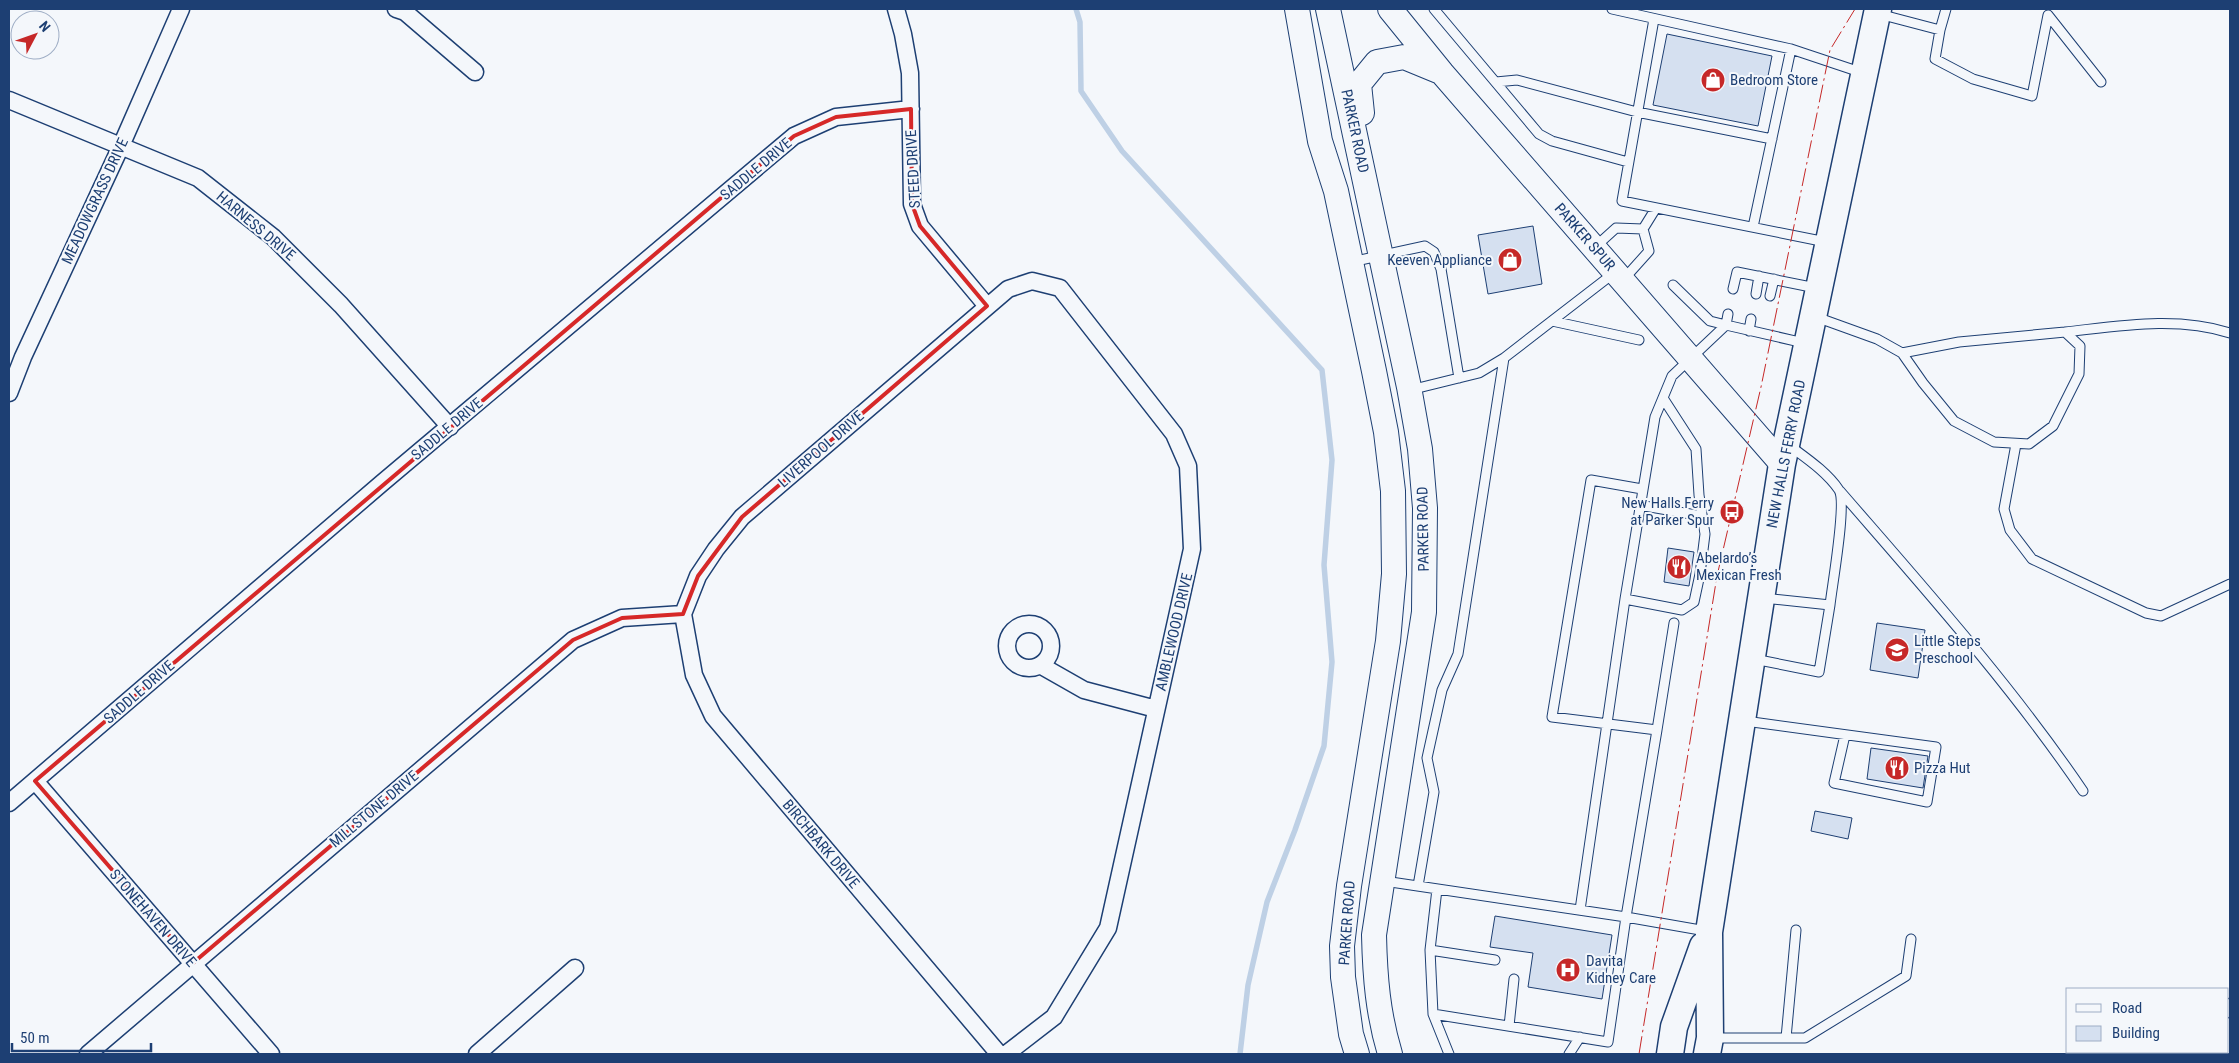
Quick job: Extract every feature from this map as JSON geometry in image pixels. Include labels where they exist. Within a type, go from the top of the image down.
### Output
[{"type":"main road","name":"PARKER ROAD","points":[[1286,9],[1310,83]]},
{"type":"main road","name":"PARKER ROAD","points":[[1297,9],[1320,141],[1336,192],[1386,432],[1393,492],[1394,574],[1388,641],[1349,886],[1342,946],[1343,977],[1351,1034],[1357,1054]]},
{"type":"main road","name":"PARKER ROAD","points":[[1328,9],[1410,390],[1420,449],[1425,508],[1424,612],[1374,935],[1375,978],[1380,1022],[1390,1054]]},
{"type":"main road","name":"PARKER SPUR","points":[[1392,10],[1442,73],[1690,359],[1784,454]]},
{"type":"main road","name":"NEW HALLS FERRY ROAD","points":[[1708,1046],[1709,932],[1784,454],[1877,11]]},
{"type":"main road","points":[[1374,219],[1359,84],[1377,62],[1404,57],[1442,73]]},
{"type":"main road","name":"NEW HALLS FERRY ROAD","points":[[1670,1054],[1674,1027],[1709,932]]},
{"type":"street","name":"MEADOWGRASS DRIVE","points":[[9,393],[16,353],[121,146],[181,9]]},
{"type":"street","points":[[396,9],[405,12],[475,72]]},
{"type":"street","name":"STEED DRIVE","points":[[896,9],[910,73],[912,204],[920,226],[987,306]]},
{"type":"street","name":"HARNESS DRIVE","points":[[9,100],[198,178],[273,237],[341,305],[450,427]]},
{"type":"street","name":"SADDLE DRIVE","points":[[9,803],[382,483],[794,136],[836,117],[910,109]]},
{"type":"street","name":"AMBLEWOOD DRIVE","points":[[987,306],[1008,289],[1032,281],[1060,288],[1174,434],[1188,466],[1192,549],[1108,928],[1054,1017],[1006,1054]]},
{"type":"street","name":"LIVERPOOL DRIVE","points":[[683,614],[698,576],[716,549],[742,517],[987,306]]},
{"type":"street","name":"MILLSTONE DRIVE","points":[[88,1054],[192,963],[573,640],[622,618],[683,614]]},
{"type":"street","name":"BIRCHBARK DRIVE","points":[[683,614],[694,675],[713,716],[999,1054]]},
{"type":"street","points":[[1040,665],[1084,690],[1156,709]]},
{"type":"street","name":"STONEHAVEN DRIVE","points":[[35,781],[271,1054]]},
{"type":"street","points":[[477,1054],[575,968]]},
{"type":"lane","points":[[1434,9],[1539,134],[1552,141],[1628,162]]},
{"type":"lane","points":[[1612,9],[1791,49],[1864,74]]},
{"type":"lane","points":[[1946,9],[1935,59],[1973,79],[2032,96],[2048,12]]},
{"type":"lane","points":[[1877,11],[1940,30]]},
{"type":"lane","points":[[2048,12],[2102,82]]},
{"type":"lane","points":[[1654,18],[1622,201],[1829,242]]},
{"type":"lane","points":[[1753,227],[1791,49]]},
{"type":"lane","points":[[1496,82],[1518,80],[1637,112],[1772,140]]},
{"type":"lane","points":[[1410,390],[1480,373],[1619,276],[1649,251],[1643,229],[1656,208]]},
{"type":"lane","points":[[1594,248],[1616,228],[1643,229]]},
{"type":"lane","points":[[1351,262],[1425,246],[1434,252],[1441,269],[1459,378]]},
{"type":"lane","points":[[1733,290],[1737,272],[1819,288]]},
{"type":"lane","points":[[1756,294],[1759,276]]},
{"type":"lane","points":[[1770,296],[1774,279]]},
{"type":"lane","points":[[1673,285],[1710,321],[1807,344]]},
{"type":"lane","points":[[1580,910],[1639,505],[1655,417],[1672,376],[1726,325],[1728,314]]},
{"type":"lane","points":[[1813,316],[1876,339],[1902,353],[1923,383],[1954,421],[1994,442],[2016,444],[2029,444],[2053,426],[2079,374],[2080,346],[2065,332]]},
{"type":"lane","points":[[1749,331],[1751,319]]},
{"type":"lane","points":[[1552,321],[1638,340]]},
{"type":"lane","points":[[1902,353],[1959,342],[2156,322],[2210,327],[2230,333]]},
{"type":"lane","points":[[1763,334],[1765,323]]},
{"type":"lane","points":[[1418,886],[1434,792],[1427,758],[1442,690],[1458,654],[1504,358]]},
{"type":"lane","points":[[1625,599],[1682,610],[1694,602],[1700,574],[1705,534],[1699,495],[1696,449],[1663,398]]},
{"type":"lane","points":[[2016,444],[2004,509],[2010,530],[2032,559],[2146,613],[2161,616],[2230,584]]},
{"type":"lane","points":[[1784,454],[1814,464],[1840,491],[2049,740],[2083,791]]},
{"type":"lane","points":[[1642,489],[1591,480],[1552,717],[1657,730]]},
{"type":"lane","points":[[1752,659],[1819,672],[1830,605],[1841,512],[1840,491]]},
{"type":"lane","points":[[1639,505],[1702,516]]},
{"type":"lane","points":[[1761,598],[1830,605]]},
{"type":"lane","points":[[1433,1014],[1608,1042],[1626,917],[1674,624]]},
{"type":"lane","points":[[1742,720],[1936,747],[1927,802],[1834,784],[1845,735]]},
{"type":"lane","points":[[1383,881],[1626,917],[1709,932]]},
{"type":"lane","points":[[1437,889],[1430,950],[1433,1014],[1449,1054]]},
{"type":"lane","points":[[1786,1038],[1796,930]]},
{"type":"lane","points":[[1708,1046],[1786,1038],[1805,1038],[1906,976],[1911,939]]},
{"type":"lane","points":[[1430,950],[1495,960]]},
{"type":"lane","points":[[1509,1026],[1514,979]]},
{"type":"lane","points":[[1568,1054],[1580,1037]]},
{"type":"highlighted area","points":[[911,109],[912,204],[920,226],[987,306],[742,517],[698,576],[683,614],[622,618],[573,640],[193,963],[35,781],[794,136],[836,117]]},
{"type":"building","name":"Bedroom Store","points":[[1667,34],[1772,56],[1758,126],[1653,105]]},
{"type":"building","name":"Keeven Appliance","points":[[1533,226],[1542,284],[1488,294],[1478,235]]},
{"type":"building","name":"Abelardo’s Mexican Fresh","points":[[1668,548],[1694,552],[1689,586],[1664,582]]},
{"type":"building","name":"Little Steps Preschool","points":[[1877,623],[1925,630],[1918,678],[1870,670]]},
{"type":"building","name":"Pizza Hut","points":[[1871,748],[1928,756],[1923,788],[1867,779]]},
{"type":"building","points":[[1815,811],[1852,818],[1848,839],[1811,831]]},
{"type":"building","name":"Davita Kidney Care","points":[[1495,916],[1612,935],[1602,999],[1528,987],[1533,953],[1490,947]]},
{"type":"waterway","points":[[1076,9],[1080,22],[1081,91],[1122,151],[1322,370],[1332,460],[1324,565],[1332,662],[1324,746],[1295,830],[1267,902],[1248,985],[1240,1054]]},
{"type":"power","points":[[1639,1054],[1717,576],[1761,387],[1830,50],[1855,9]]},
{"type":"place","name":"Bedroom Store","points":[[1713,80]]},
{"type":"place","name":"Keeven Appliance","points":[[1510,260]]},
{"type":"place","name":"New Halls Ferry at Parker Spur","points":[[1732,512]]},
{"type":"place","name":"Abelardo’s Mexican Fresh","points":[[1679,567]]},
{"type":"place","name":"Little Steps Preschool","points":[[1897,650]]},
{"type":"place","name":"Pizza Hut","points":[[1897,768]]},
{"type":"place","name":"Davita Kidney Care","points":[[1568,970]]}]
